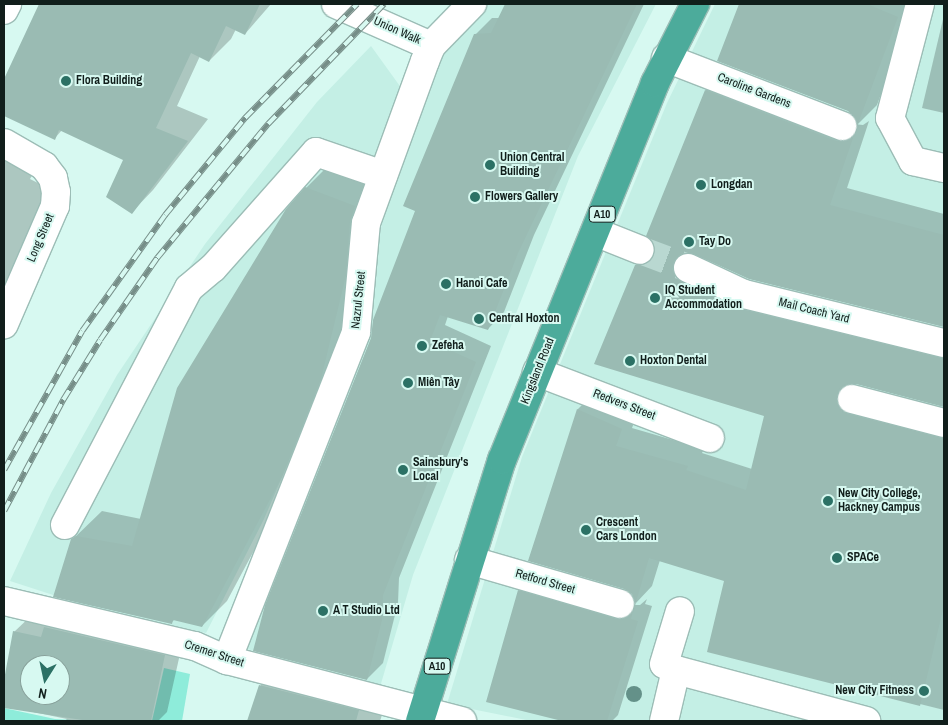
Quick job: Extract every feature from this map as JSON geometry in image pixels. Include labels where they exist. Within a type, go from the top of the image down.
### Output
[{"type":"highway","name":"Kingsland Road","points":[[422,716],[469,560],[502,460],[666,58],[695,4]]},
{"type":"street","points":[[4,10],[7,4]]},
{"type":"street","name":"Union Walk","points":[[336,4],[431,46]]},
{"type":"street","name":"Nazrul Street","points":[[226,660],[356,332],[366,223],[431,46],[472,4]]},
{"type":"street","points":[[920,4],[890,118],[913,160],[944,168]]},
{"type":"street","name":"Caroline Gardens","points":[[666,58],[842,126]]},
{"type":"street","name":"Long Street","points":[[4,143],[44,166],[53,178],[56,192],[55,206],[4,324]]},
{"type":"street","points":[[65,525],[189,288],[213,268],[316,152],[383,175]]},
{"type":"street","points":[[595,232],[640,250]]},
{"type":"street","name":"Mail Coach Yard","points":[[688,268],[744,294],[944,342]]},
{"type":"street","name":"Redvers Street","points":[[537,372],[710,438]]},
{"type":"street","points":[[852,398],[944,423]]},
{"type":"street","name":"Retford Street","points":[[469,560],[620,604]]},
{"type":"street","name":"Cremer Street","points":[[4,601],[195,646],[226,660],[422,716],[462,721]]},
{"type":"street","points":[[680,612],[664,664],[676,670],[866,721]]},
{"type":"street","points":[[664,721],[676,670]]},
{"type":"shaded area","points":[[486,4],[656,4],[578,156],[413,575],[380,687],[244,648],[356,327],[391,188],[433,67]]},
{"type":"shaded area","points":[[715,4],[944,4],[944,721],[531,721],[447,704],[522,457],[667,103]]},
{"type":"shaded area","points":[[371,46],[402,89],[368,197],[337,350],[264,519],[206,633],[84,605],[10,581],[51,493],[117,375],[205,244],[317,102]]},
{"type":"green space","points":[[164,668],[190,674],[182,721],[152,721]]},
{"type":"green space","points":[[4,708],[55,719],[88,721],[4,721]]},
{"type":"building","name":"Flora Building","points":[[39,4],[260,4],[245,35],[226,26],[209,62],[191,53],[156,128],[188,141],[132,214],[106,197],[123,160],[59,130],[55,140],[4,116],[4,79]]},
{"type":"building","points":[[505,4],[637,4],[518,253],[488,330],[440,315],[430,341],[476,362],[383,595],[382,620],[367,680],[253,651],[265,605],[371,338],[373,320],[415,211],[403,206],[474,34],[491,33]]},
{"type":"building","points":[[739,4],[867,4],[898,17],[857,126],[854,117],[848,111],[717,61]]},
{"type":"building","points":[[705,90],[836,141],[845,141],[854,135],[830,205],[944,235],[944,327],[749,279],[694,254],[679,255],[672,269],[681,282],[740,309],[944,358],[944,407],[856,384],[841,388],[837,396],[841,410],[848,414],[944,438],[944,605],[920,706],[707,652],[724,581],[649,558],[635,605],[632,594],[624,589],[528,561],[577,409],[622,429],[616,446],[688,466],[686,470],[746,490],[764,416],[594,364],[635,265],[649,263],[654,256],[655,247],[646,236]]},
{"type":"building","points":[[305,187],[355,206],[350,222],[346,275],[321,379],[282,477],[202,627],[173,620],[172,624],[53,597],[71,539],[76,536],[132,546],[177,388],[286,209]]},
{"type":"building","points":[[518,590],[616,619],[624,619],[633,611],[631,619],[638,621],[607,721],[562,721],[486,702]]},
{"type":"building","points":[[44,627],[165,655],[151,721],[89,721],[4,708],[4,680],[13,631],[41,637]]},
{"type":"building","points":[[259,685],[359,710],[356,721],[247,721]]},
{"type":"tunnel","points":[[640,250],[688,268]]},
{"type":"railway","points":[[4,470],[82,331],[165,215],[245,118],[357,4]]},
{"type":"railway","points":[[4,511],[63,400],[100,340],[157,258],[268,124],[384,4]]},
{"type":"place","name":"Flora Building","points":[[66,81]]},
{"type":"place","name":"Union Central Building","points":[[490,165]]},
{"type":"place","name":"Longdan","points":[[701,185]]},
{"type":"place","name":"Flowers Gallery","points":[[475,197]]},
{"type":"place","name":"Tay Do","points":[[689,242]]},
{"type":"place","name":"Hanoi Cafe","points":[[446,284]]},
{"type":"place","name":"IQ Student Accommodation","points":[[655,298]]},
{"type":"place","name":"Central Hoxton","points":[[479,319]]},
{"type":"place","name":"Zefeha","points":[[422,346]]},
{"type":"place","name":"Hoxton Dental","points":[[630,361]]},
{"type":"place","name":"Miên Tây","points":[[408,383]]},
{"type":"place","name":"Sainsbury's Local","points":[[403,470]]},
{"type":"place","name":"New City College, Hackney Campus","points":[[828,501]]},
{"type":"place","name":"Crescent Cars London","points":[[586,530]]},
{"type":"place","name":"SPACe","points":[[837,558]]},
{"type":"place","name":"A T Studio Ltd","points":[[323,611]]},
{"type":"place","name":"New City Fitness","points":[[924,691]]}]
